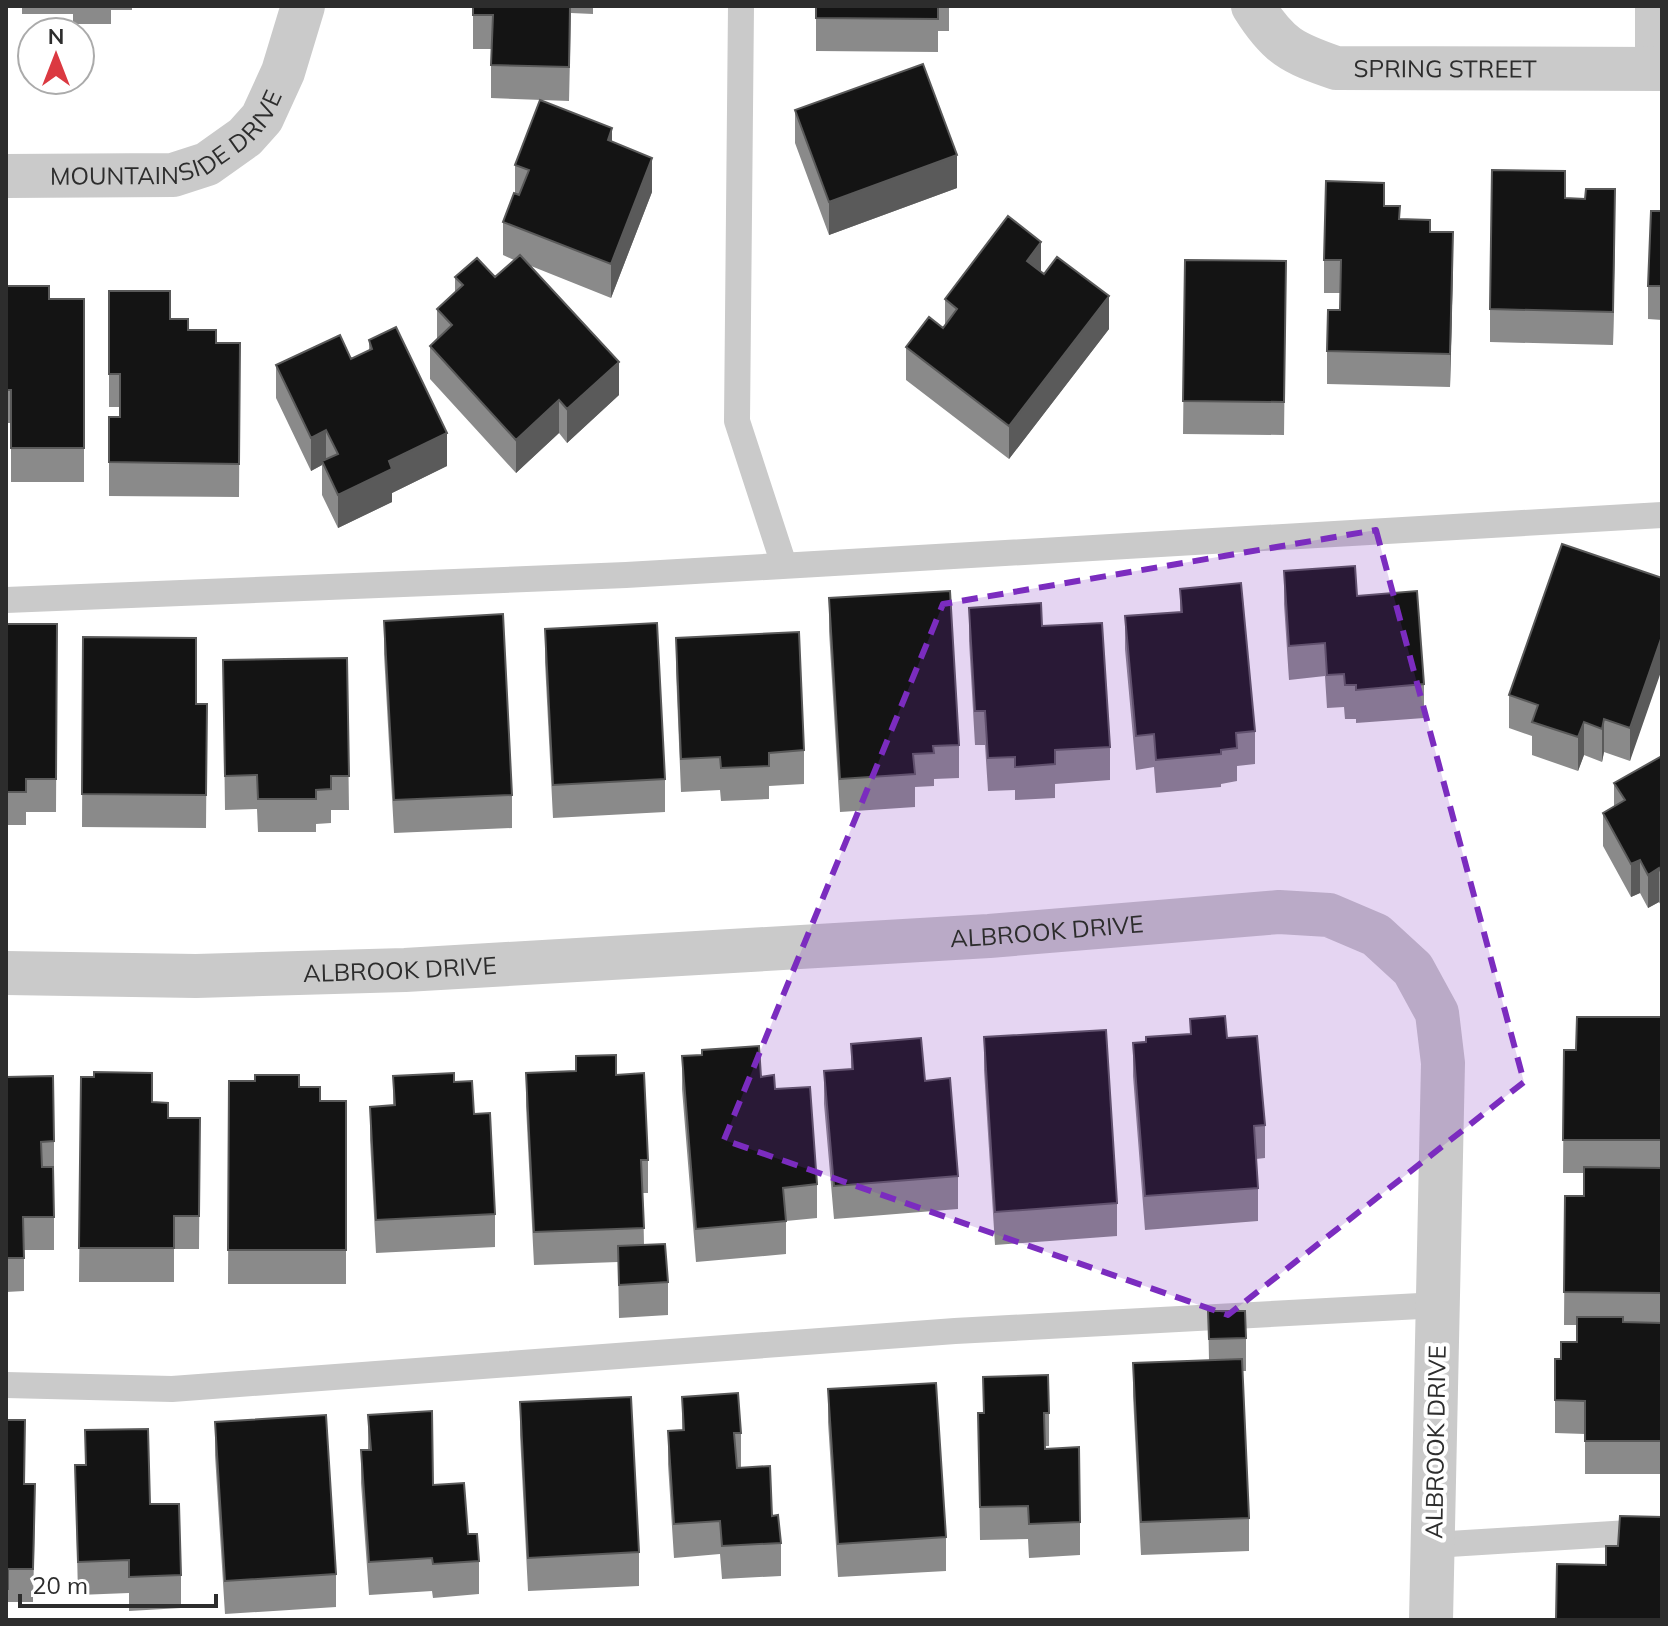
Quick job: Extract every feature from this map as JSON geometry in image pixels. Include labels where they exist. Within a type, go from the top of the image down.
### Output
[{"type":"street","name":"MOUNTAINSIDE DRIVE","points":[[6,176],[173,175],[207,164],[245,137],[262,118],[283,72],[303,6]]},
{"type":"street","name":"SPRING STREET","points":[[1253,6],[1268,30],[1298,55],[1336,68],[1655,69]]},
{"type":"street","name":"ALBROOK DRIVE","points":[[6,973],[196,976],[405,970],[989,936],[1279,912],[1329,915],[1376,935],[1413,969],[1437,1013],[1443,1063],[1431,1620]]},
{"type":"lane","points":[[741,6],[737,421],[784,565]]},
{"type":"lane","points":[[1648,6],[1655,69]]},
{"type":"lane","points":[[6,600],[626,575],[1662,515]]},
{"type":"lane","points":[[6,1385],[172,1389],[939,1332],[1439,1305]]},
{"type":"lane","points":[[1433,1545],[1662,1531]]},
{"type":"highlighted area","points":[[1376,530],[1524,1082],[1228,1315],[724,1140],[943,604]]},
{"type":"building","points":[[473,6],[570,6],[569,67],[491,65],[493,15],[473,15]]},
{"type":"building","points":[[816,6],[938,6],[938,19],[816,18]]},
{"type":"building","points":[[923,64],[957,155],[829,202],[795,110]]},
{"type":"building","points":[[540,100],[612,128],[608,140],[652,158],[611,264],[503,222],[514,193],[519,195],[529,170],[515,165]]},
{"type":"building","points":[[1492,170],[1565,171],[1565,198],[1585,199],[1586,189],[1615,189],[1613,312],[1490,309]]},
{"type":"building","points":[[1326,181],[1384,183],[1384,206],[1400,206],[1399,219],[1430,220],[1430,232],[1453,232],[1450,354],[1327,351],[1328,310],[1340,310],[1341,260],[1324,260]]},
{"type":"building","points":[[1651,211],[1662,211],[1662,286],[1648,286]]},
{"type":"building","points":[[1008,216],[1041,242],[1027,261],[1044,274],[1057,257],[1109,296],[1009,426],[906,347],[929,317],[943,328],[957,309],[945,299]]},
{"type":"building","points":[[520,255],[619,362],[567,409],[559,400],[516,440],[430,346],[452,325],[437,309],[463,285],[455,277],[477,258],[495,277]]},
{"type":"building","points":[[1185,260],[1286,261],[1284,402],[1183,401]]},
{"type":"building","points":[[6,286],[49,286],[49,299],[84,299],[84,448],[11,448],[11,390],[6,390]]},
{"type":"building","points":[[109,291],[170,291],[170,319],[188,319],[188,330],[216,330],[216,343],[240,343],[239,464],[109,462],[109,417],[120,417],[120,374],[109,374]]},
{"type":"building","points":[[396,327],[447,433],[389,461],[392,469],[338,495],[322,461],[338,454],[326,430],[311,438],[276,365],[340,335],[351,359],[372,349],[369,340]]},
{"type":"building","points":[[1562,544],[1662,578],[1662,636],[1630,728],[1604,719],[1602,729],[1584,722],[1578,737],[1532,722],[1538,705],[1509,695]]},
{"type":"building","points":[[1355,566],[1357,596],[1417,591],[1424,684],[1356,690],[1356,685],[1345,685],[1344,674],[1327,675],[1325,643],[1289,646],[1284,571]]},
{"type":"building","points":[[1241,583],[1255,731],[1236,733],[1237,748],[1221,750],[1221,754],[1156,760],[1154,734],[1136,736],[1125,616],[1182,612],[1180,589]]},
{"type":"building","points":[[950,591],[959,745],[933,746],[934,753],[913,754],[915,774],[840,779],[829,598]]},
{"type":"building","points":[[1041,603],[1042,626],[1102,623],[1110,747],[1055,750],[1055,764],[1015,767],[1015,757],[988,758],[985,711],[975,711],[969,608]]},
{"type":"building","points":[[503,614],[512,795],[394,800],[384,621]]},
{"type":"building","points":[[657,623],[665,779],[553,785],[545,629]]},
{"type":"building","points":[[6,624],[57,624],[56,779],[26,779],[26,792],[6,792]]},
{"type":"building","points":[[799,632],[804,750],[769,753],[769,766],[721,768],[720,757],[681,759],[676,638]]},
{"type":"building","points":[[83,637],[196,638],[196,704],[207,704],[206,795],[82,794]]},
{"type":"building","points":[[347,658],[349,776],[331,776],[331,789],[316,790],[316,799],[258,799],[257,775],[225,776],[223,660]]},
{"type":"building","points":[[1662,756],[1662,874],[1659,868],[1648,875],[1640,860],[1631,864],[1603,813],[1625,800],[1614,783]]},
{"type":"building","points":[[1225,1016],[1227,1038],[1257,1036],[1265,1125],[1254,1126],[1258,1188],[1145,1196],[1133,1043],[1146,1042],[1146,1037],[1191,1034],[1190,1019]]},
{"type":"building","points":[[1577,1017],[1662,1017],[1662,1140],[1563,1140],[1564,1050],[1576,1050]]},
{"type":"building","points":[[1106,1030],[1117,1203],[995,1212],[984,1037]]},
{"type":"building","points":[[921,1038],[925,1081],[950,1078],[958,1176],[834,1186],[824,1071],[853,1069],[851,1044]]},
{"type":"building","points":[[759,1046],[761,1077],[774,1075],[775,1089],[810,1087],[817,1184],[783,1188],[786,1221],[696,1229],[682,1056],[702,1055],[702,1050]]},
{"type":"building","points":[[616,1055],[616,1075],[644,1073],[648,1160],[641,1160],[644,1228],[534,1232],[526,1073],[576,1071],[576,1056]]},
{"type":"building","points":[[94,1072],[152,1073],[152,1102],[168,1103],[168,1118],[200,1118],[199,1216],[174,1216],[174,1248],[79,1248],[81,1077],[94,1077]]},
{"type":"building","points":[[454,1073],[454,1082],[472,1081],[474,1114],[490,1113],[495,1214],[376,1220],[370,1107],[395,1105],[393,1076]]},
{"type":"building","points":[[255,1075],[299,1075],[299,1087],[320,1087],[320,1101],[346,1101],[346,1250],[228,1250],[229,1081],[255,1081]]},
{"type":"building","points":[[53,1076],[54,1141],[41,1142],[42,1167],[53,1167],[54,1217],[23,1217],[24,1258],[6,1258],[7,1077]]},
{"type":"building","points":[[1584,1167],[1662,1168],[1662,1293],[1564,1292],[1565,1196],[1584,1196]]},
{"type":"building","points":[[665,1244],[668,1282],[619,1285],[618,1246]]},
{"type":"building","points":[[1208,1311],[1245,1311],[1246,1338],[1209,1339]]},
{"type":"building","points":[[1577,1317],[1623,1317],[1623,1322],[1662,1323],[1662,1441],[1585,1441],[1585,1401],[1555,1400],[1555,1359],[1561,1359],[1561,1342],[1577,1342]]},
{"type":"building","points":[[1242,1359],[1249,1518],[1141,1522],[1133,1363]]},
{"type":"building","points":[[1048,1375],[1049,1413],[1044,1413],[1045,1449],[1079,1447],[1080,1522],[1029,1524],[1028,1506],[980,1507],[978,1413],[984,1413],[983,1377]]},
{"type":"building","points":[[936,1383],[946,1537],[838,1544],[828,1389]]},
{"type":"building","points":[[738,1393],[741,1433],[734,1433],[737,1468],[770,1466],[772,1516],[778,1515],[781,1543],[722,1546],[720,1521],[674,1524],[668,1431],[684,1430],[682,1397]]},
{"type":"building","points":[[631,1397],[639,1552],[528,1558],[520,1402]]},
{"type":"building","points":[[432,1411],[433,1485],[464,1483],[468,1534],[477,1534],[479,1561],[433,1564],[432,1558],[369,1562],[361,1450],[371,1450],[368,1415]]},
{"type":"building","points":[[326,1415],[336,1574],[225,1581],[215,1422]]},
{"type":"building","points":[[6,1420],[25,1420],[24,1484],[35,1484],[33,1569],[8,1569],[8,1589],[6,1589]]},
{"type":"building","points":[[148,1429],[150,1504],[179,1504],[181,1575],[129,1577],[129,1560],[78,1562],[75,1465],[86,1465],[85,1430]]},
{"type":"building","points":[[1620,1516],[1662,1517],[1662,1620],[1556,1620],[1557,1564],[1606,1565],[1606,1546],[1618,1546]]}]
